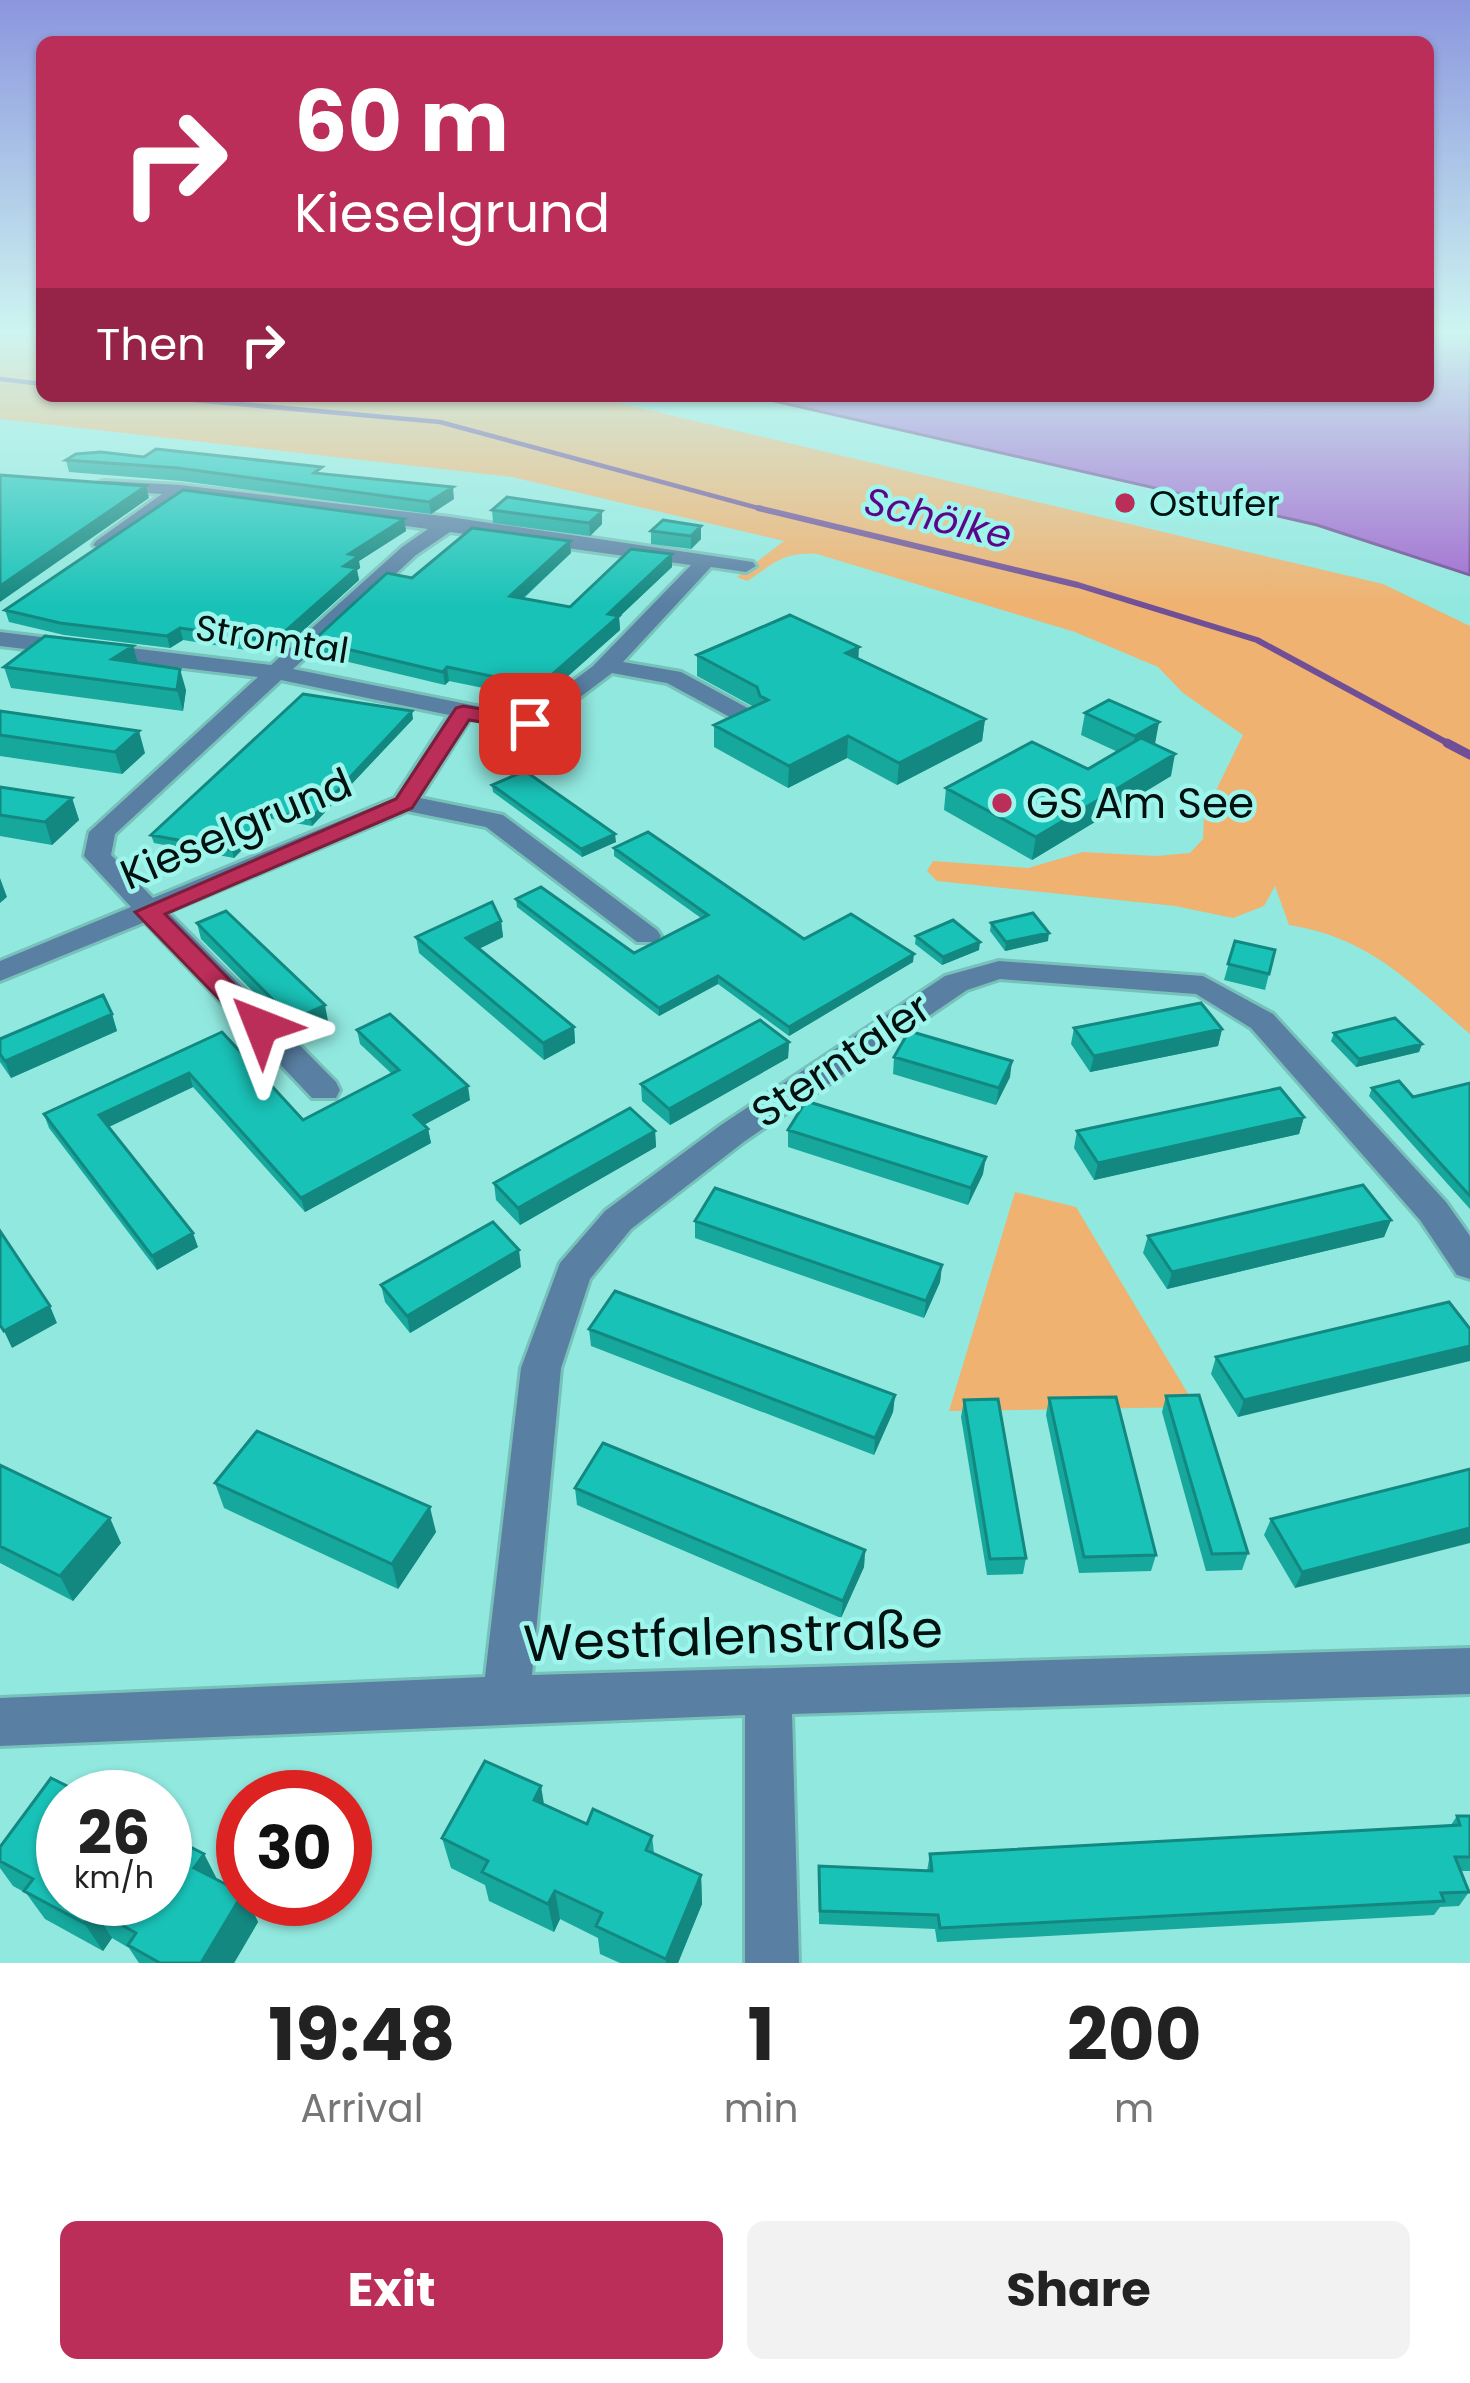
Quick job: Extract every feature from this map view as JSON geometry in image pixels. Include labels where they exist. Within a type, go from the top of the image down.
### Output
[{"type":"street","points":[[89,484],[330,508],[746,566]]},
{"type":"street","points":[[88,555],[180,490]]},
{"type":"street","points":[[324,1090],[98,856],[102,832],[409,551],[450,523]]},
{"type":"street","points":[[604,665],[707,560]]},
{"type":"street","name":"Stromtal","points":[[0,639],[274,672],[530,724],[553,712],[604,665]]},
{"type":"street","points":[[604,665],[673,677],[747,717]]},
{"type":"street","name":"Kieselgrund","points":[[0,972],[404,803],[463,712]]},
{"type":"street","points":[[404,803],[494,821],[647,936]]},
{"type":"street","name":"Sterntaler","points":[[506,1699],[541,1368],[573,1273],[618,1220],[956,983],[999,970],[1203,985],[1262,1022],[1432,1211],[1470,1264]]},
{"type":"street","name":"Westfalenstraße","points":[[0,1722],[506,1699],[1470,1671]]},
{"type":"street","points":[[768,1693],[772,1963]]},
{"type":"shaded area","points":[[23,422],[698,422],[1383,584],[1470,626],[1470,1034],[1388,965],[1343,940],[1289,925],[1275,886],[1264,906],[1233,918],[1175,906],[937,881],[927,871],[933,861],[1028,868],[1083,852],[1190,853],[1203,839],[1204,815],[1243,735],[1183,693],[1158,667],[1075,632],[817,554],[787,557],[747,581],[737,577],[784,541],[512,477]]},
{"type":"shaded area","points":[[864,422],[1470,422],[1470,575],[1317,525]]},
{"type":"shaded area","points":[[1015,1192],[1076,1207],[1196,1407],[949,1411]]},
{"type":"building","points":[[156,449],[322,467],[314,473],[453,487],[429,502],[178,468],[66,460],[76,454],[101,452],[144,457]]},
{"type":"building","points":[[0,475],[146,486],[0,586]]},
{"type":"building","points":[[183,490],[404,519],[349,554],[359,556],[344,566],[357,568],[281,635],[265,632],[257,639],[180,628],[167,636],[60,623],[5,610]]},
{"type":"building","points":[[507,497],[602,511],[589,523],[492,510]]},
{"type":"building","points":[[663,520],[701,526],[691,536],[651,531]]},
{"type":"building","points":[[472,528],[570,541],[510,596],[570,607],[631,549],[672,554],[608,614],[619,616],[539,686],[447,667],[443,672],[313,641],[387,573],[412,578]]},
{"type":"building","points":[[790,615],[859,647],[846,653],[985,719],[899,763],[848,736],[789,766],[714,725],[768,700],[757,687],[697,655]]},
{"type":"building","points":[[45,636],[133,646],[112,659],[180,669],[177,690],[4,667]]},
{"type":"building","points":[[303,694],[412,711],[311,819],[271,812],[232,850],[151,835]]},
{"type":"building","points":[[1109,700],[1159,722],[1135,736],[1085,713]]},
{"type":"building","points":[[0,711],[139,731],[115,752],[0,735]]},
{"type":"building","points":[[1141,738],[1175,754],[1036,837],[946,788],[1032,742],[1088,769]]},
{"type":"building","points":[[525,771],[615,834],[581,849],[492,785]]},
{"type":"building","points":[[0,787],[72,798],[45,822],[0,815]]},
{"type":"building","points":[[648,832],[804,939],[851,914],[914,954],[789,1027],[718,976],[659,1008],[516,899],[541,887],[634,953],[708,915],[614,848]]},
{"type":"building","points":[[492,902],[501,921],[466,938],[574,1027],[543,1043],[416,937]]},
{"type":"building","points":[[226,911],[325,1005],[293,1020],[197,923]]},
{"type":"building","points":[[1033,913],[1049,933],[1006,942],[991,923]]},
{"type":"building","points":[[953,920],[980,942],[943,957],[916,936]]},
{"type":"building","points":[[1235,941],[1275,950],[1269,974],[1228,964]]},
{"type":"building","points":[[103,995],[112,1014],[5,1061],[0,1054],[0,1039]]},
{"type":"building","points":[[1201,1003],[1222,1029],[1094,1056],[1074,1028]]},
{"type":"building","points":[[390,1014],[468,1086],[414,1115],[428,1129],[301,1198],[189,1073],[99,1115],[193,1233],[152,1256],[44,1114],[222,1032],[303,1120],[399,1070],[357,1030]]},
{"type":"building","points":[[1395,1018],[1422,1044],[1359,1059],[1334,1033]]},
{"type":"building","points":[[760,1020],[789,1042],[669,1109],[641,1084]]},
{"type":"building","points":[[909,1031],[1012,1061],[999,1088],[894,1057]]},
{"type":"building","points":[[1399,1081],[1413,1097],[1470,1083],[1470,1196],[1372,1088]]},
{"type":"building","points":[[1280,1088],[1304,1117],[1098,1163],[1077,1131]]},
{"type":"building","points":[[806,1101],[986,1157],[971,1188],[788,1130]]},
{"type":"building","points":[[630,1108],[655,1131],[518,1208],[494,1183]]},
{"type":"building","points":[[1363,1185],[1391,1220],[1172,1272],[1148,1236]]},
{"type":"building","points":[[715,1188],[942,1265],[926,1301],[695,1221]]},
{"type":"building","points":[[493,1222],[519,1250],[407,1316],[381,1285]]},
{"type":"building","points":[[0,1231],[50,1306],[4,1331],[0,1325]]},
{"type":"building","points":[[615,1291],[895,1395],[875,1438],[589,1329]]},
{"type":"building","points":[[1449,1302],[1470,1329],[1470,1346],[1244,1400],[1216,1357]]},
{"type":"building","points":[[1199,1395],[1248,1553],[1212,1554],[1166,1396]]},
{"type":"building","points":[[1116,1397],[1156,1555],[1084,1557],[1049,1398]]},
{"type":"building","points":[[998,1399],[1026,1558],[990,1559],[964,1400]]},
{"type":"building","points":[[257,1431],[430,1507],[392,1564],[215,1483]]},
{"type":"building","points":[[603,1443],[865,1550],[843,1601],[575,1488]]},
{"type":"building","points":[[0,1465],[110,1518],[60,1576],[0,1546]]},
{"type":"building","points":[[1470,1469],[1470,1528],[1302,1572],[1271,1519]]},
{"type":"building","points":[[485,1761],[541,1786],[534,1800],[587,1824],[593,1809],[652,1836],[646,1850],[701,1875],[666,1959],[596,1926],[602,1913],[555,1891],[548,1904],[482,1872],[488,1861],[442,1838]]},
{"type":"building","points":[[36,1798],[36,1897],[24,1891],[33,1879],[0,1861],[0,1847]]},
{"type":"building","points":[[1457,1816],[1470,1816],[1470,1857],[1455,1857],[1469,1892],[1441,1893],[1444,1901],[940,1928],[938,1915],[820,1911],[819,1866],[932,1871],[930,1854],[1460,1825]]},
{"type":"building","points":[[192,1848],[204,1854],[194,1868],[216,1879],[216,1926],[223,1926],[201,1963],[160,1963],[128,1945],[136,1933],[123,1926],[192,1926]]},
{"type":"waterway","name":"Schölke","points":[[436,422],[769,511]]},
{"type":"waterway","name":"Schölke","points":[[758,508],[1078,585],[1257,640],[1453,746]]},
{"type":"waterway","name":"Schölke","points":[[1447,743],[1470,755]]},
{"type":"place","name":"Ostufer","points":[[1125,503]]},
{"type":"place","name":"GS Am See","points":[[1002,803]]},
{"type":"route","points":[[261,1026],[148,912],[404,803],[463,712],[530,724]]}]
